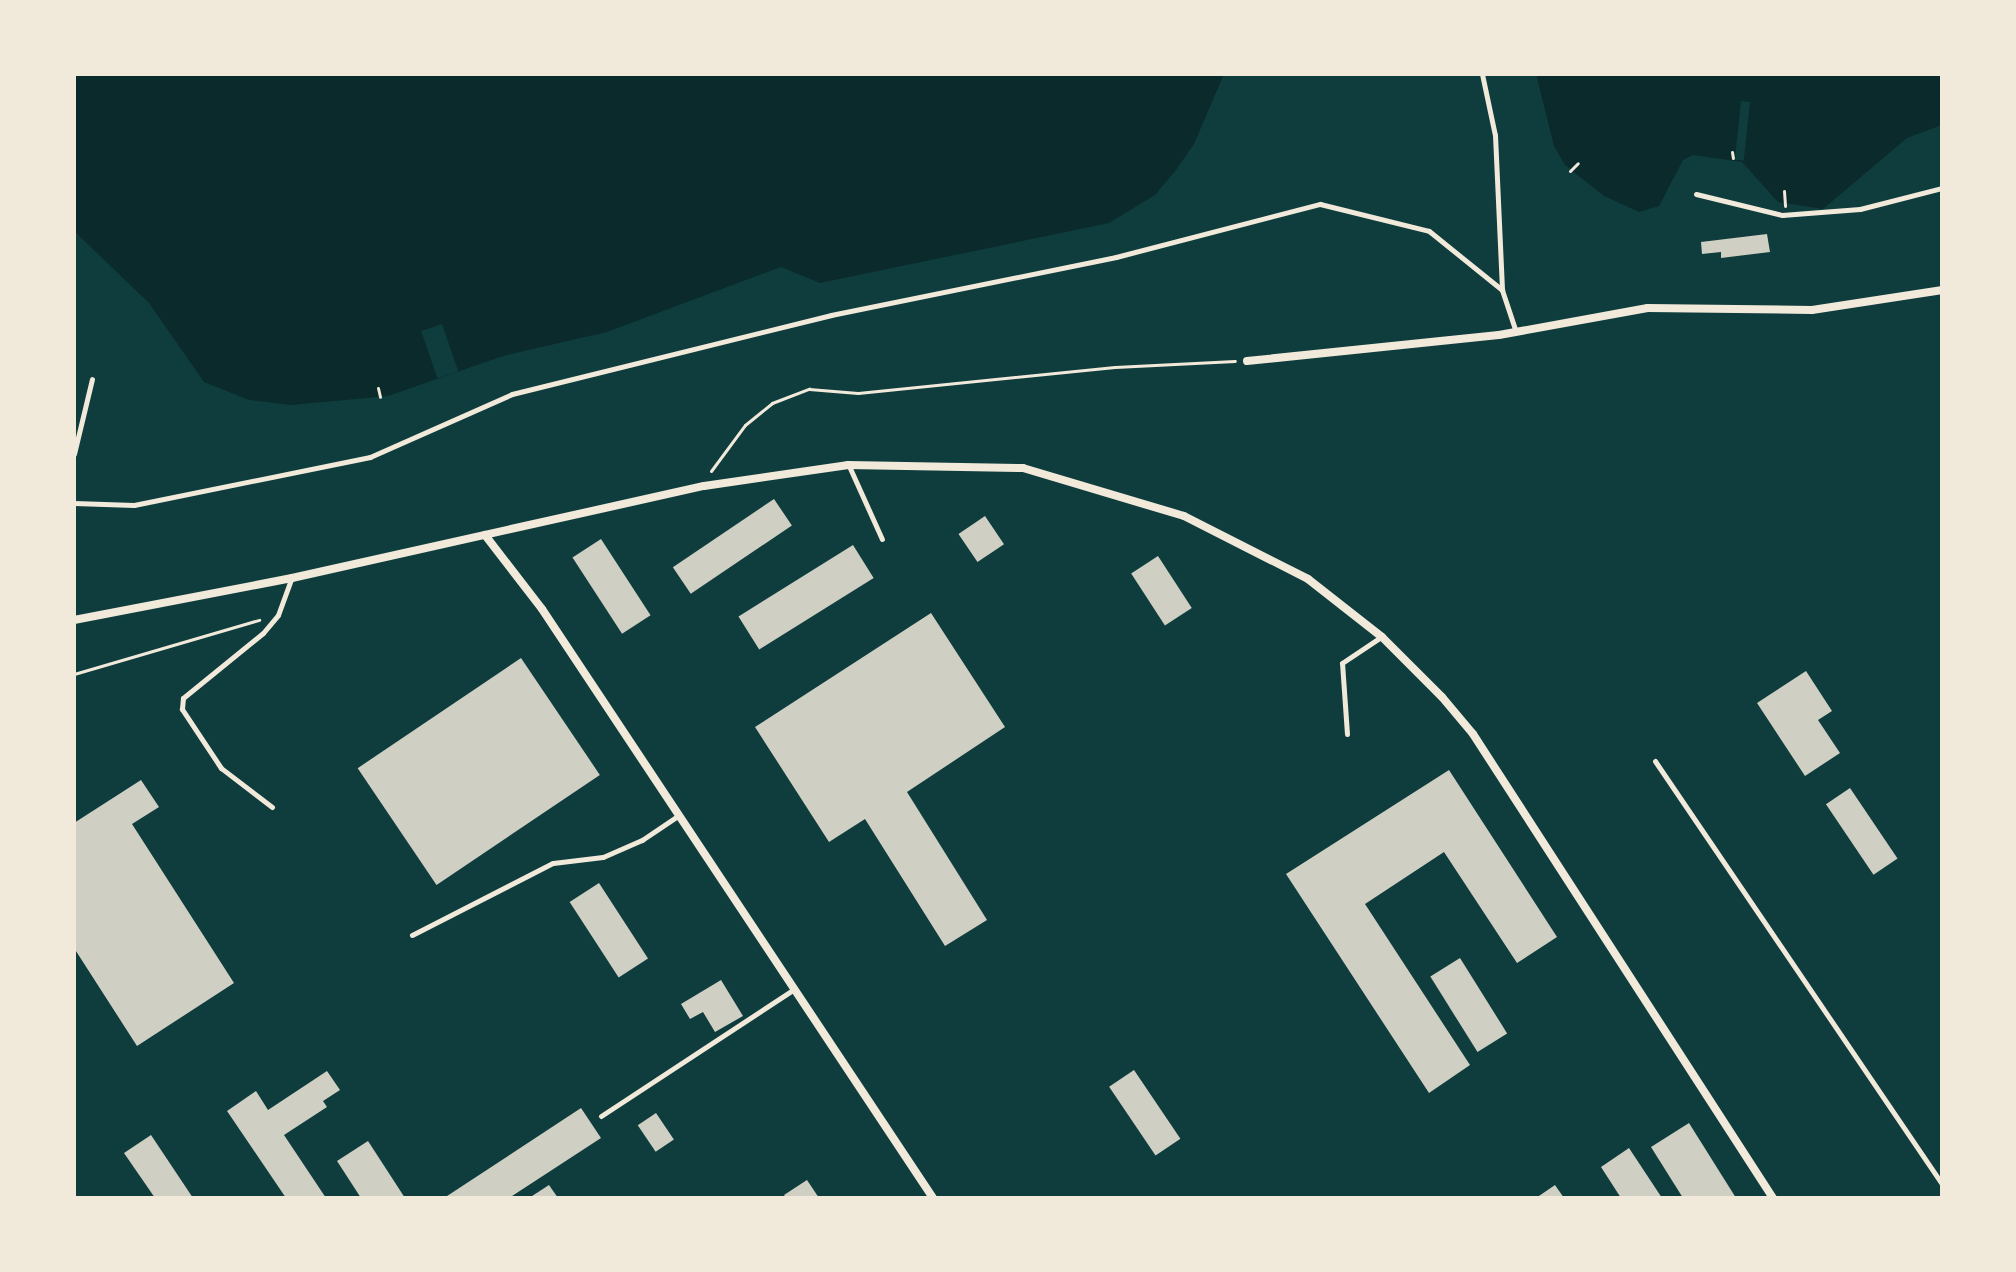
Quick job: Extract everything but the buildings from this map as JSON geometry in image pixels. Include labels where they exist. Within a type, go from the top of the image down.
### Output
[{"type":"street","points":[[1247,361],[1499,335],[1515,329],[1648,308],[1812,310],[1942,290]]},
{"type":"street","points":[[74,620],[292,578],[704,486],[848,465],[1023,468],[1085,483],[1184,516],[1274,558],[1382,637],[1473,734],[1773,1198]]},
{"type":"street","points":[[485,535],[542,609],[933,1198]]},
{"type":"lane","points":[[1482,74],[1495,135],[1502,290],[1515,329]]},
{"type":"lane","points":[[1696,194],[1782,215],[1860,209],[1942,188]]},
{"type":"lane","points":[[74,503],[134,505],[370,457],[512,394],[831,315],[1116,257],[1320,204],[1429,231],[1502,290]]},
{"type":"lane","points":[[74,454],[92,379]]},
{"type":"lane","points":[[848,465],[882,539]]},
{"type":"lane","points":[[272,807],[221,768],[182,709],[183,698],[278,615],[292,578]]},
{"type":"lane","points":[[1347,734],[1342,663],[1382,637]]},
{"type":"lane","points":[[1655,761],[1942,1184]]},
{"type":"lane","points":[[412,935],[553,863],[603,857],[642,840],[680,815]]},
{"type":"lane","points":[[601,1116],[795,988]]},
{"type":"path","points":[[1732,152],[1733,158]]},
{"type":"path","points":[[1570,171],[1578,163]]},
{"type":"path","points":[[1784,191],[1785,206]]},
{"type":"path","points":[[704,486],[718,456],[745,425],[772,403],[809,389],[858,393],[1115,367],[1247,361]]},
{"type":"path","points":[[378,388],[380,397]]},
{"type":"path","points":[[74,674],[278,615]]},
{"type":"water","points":[[74,74],[1224,74],[1194,144],[1176,170],[1155,195],[1109,223],[820,283],[781,267],[607,332],[503,356],[388,396],[291,405],[249,400],[204,382],[149,303],[74,231]]},
{"type":"water","points":[[1536,74],[1942,74],[1942,125],[1907,138],[1823,209],[1778,202],[1742,162],[1693,155],[1683,160],[1659,206],[1639,212],[1604,196],[1565,165],[1554,146]]},
{"type":"pier","points":[[1741,101],[1750,102],[1744,161],[1735,160]]},
{"type":"pier","points":[[442,324],[458,371],[437,378],[421,331]]}]
